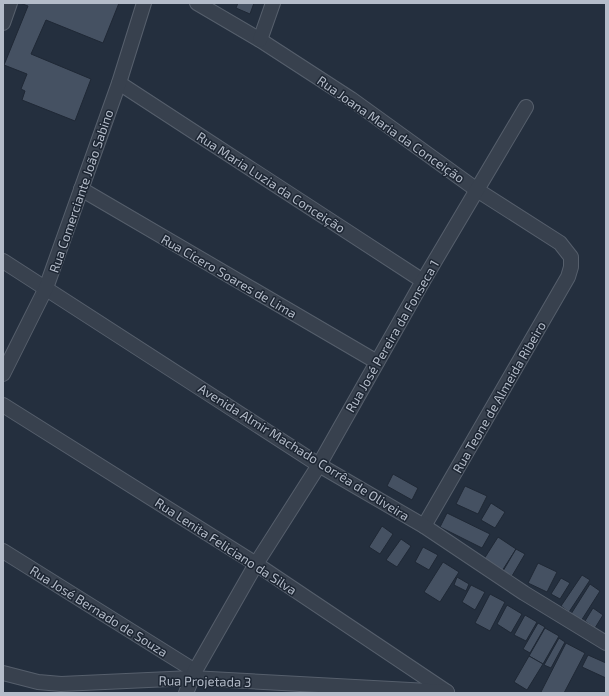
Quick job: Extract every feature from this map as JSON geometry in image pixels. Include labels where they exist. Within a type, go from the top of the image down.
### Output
[{"type":"street","name":"Rua Comerciante João Sabino","points":[[3,374],[46,288],[119,82],[144,3]]},
{"type":"street","name":"Rua Joana Maria da Conceição","points":[[198,3],[260,40],[351,99],[477,190],[560,243],[571,257],[571,267]]},
{"type":"street","points":[[260,40],[273,3]]},
{"type":"street","name":"Rua Maria Luzia da Conceição","points":[[119,82],[423,281]]},
{"type":"street","name":"Rua José Pereira da Fonseca 1","points":[[186,693],[194,674],[256,564],[319,465],[423,281],[526,107]]},
{"type":"street","name":"Rua Cícero Soares de Lima","points":[[81,190],[377,362]]},
{"type":"street","name":"Avenida Almir Machado Corrêa de Oliveira","points":[[3,261],[319,465],[424,526],[524,593],[606,643]]},
{"type":"street","name":"Rua Teone de Almeida Ribeiro","points":[[424,526],[568,277],[571,267]]},
{"type":"street","name":"Rua Lenita Feliciano da Silva","points":[[3,405],[256,564],[451,692]]},
{"type":"street","name":"Rua José Bernado de Souza","points":[[3,551],[194,674]]},
{"type":"street","name":"Rua Projetada 3","points":[[3,674],[58,688],[194,674],[347,690],[451,692]]},
{"type":"building","points":[[20,3],[119,3],[103,43],[46,20],[31,54],[91,79],[75,121],[22,100],[25,91],[21,89],[27,74],[4,65],[28,6]]},
{"type":"building","points":[[238,3],[254,3],[250,14],[236,8]]},
{"type":"building","points":[[393,474],[418,488],[412,500],[387,486]]},
{"type":"building","points":[[465,486],[487,496],[478,514],[456,504]]},
{"type":"building","points":[[491,503],[505,512],[495,528],[481,520]]},
{"type":"building","points":[[447,513],[490,534],[482,548],[440,527]]},
{"type":"building","points":[[382,526],[393,534],[380,554],[369,547]]},
{"type":"building","points":[[498,537],[516,549],[502,571],[484,559]]},
{"type":"building","points":[[401,539],[411,546],[397,567],[386,560]]},
{"type":"building","points":[[423,547],[438,555],[429,570],[415,562]]},
{"type":"building","points":[[516,549],[525,554],[512,576],[503,571]]},
{"type":"building","points":[[443,562],[459,572],[440,602],[424,592]]},
{"type":"building","points":[[538,563],[557,572],[547,592],[528,583]]},
{"type":"building","points":[[582,575],[590,580],[569,612],[561,606]]},
{"type":"building","points":[[457,577],[469,584],[466,591],[454,585]]},
{"type":"building","points":[[561,578],[570,583],[560,599],[551,594]]},
{"type":"building","points":[[590,584],[600,591],[581,621],[571,614]]},
{"type":"building","points":[[471,585],[485,592],[475,610],[462,602]]},
{"type":"building","points":[[490,594],[505,602],[490,631],[475,623]]},
{"type":"building","points":[[507,605],[522,614],[511,633],[497,624]]},
{"type":"building","points":[[593,608],[603,615],[595,628],[585,621]]},
{"type":"building","points":[[525,615],[537,622],[526,641],[514,635]]},
{"type":"building","points":[[538,623],[545,627],[530,653],[523,649]]},
{"type":"building","points":[[545,628],[559,636],[543,664],[529,656]]},
{"type":"building","points":[[559,638],[565,642],[551,668],[544,665]]},
{"type":"building","points":[[566,643],[585,653],[564,693],[543,693],[541,692]]},
{"type":"building","points":[[588,655],[606,663],[606,678],[582,667]]},
{"type":"building","points":[[529,656],[543,664],[527,690],[514,682]]},
{"type":"building","points":[[605,692],[605,693],[578,693]]}]
